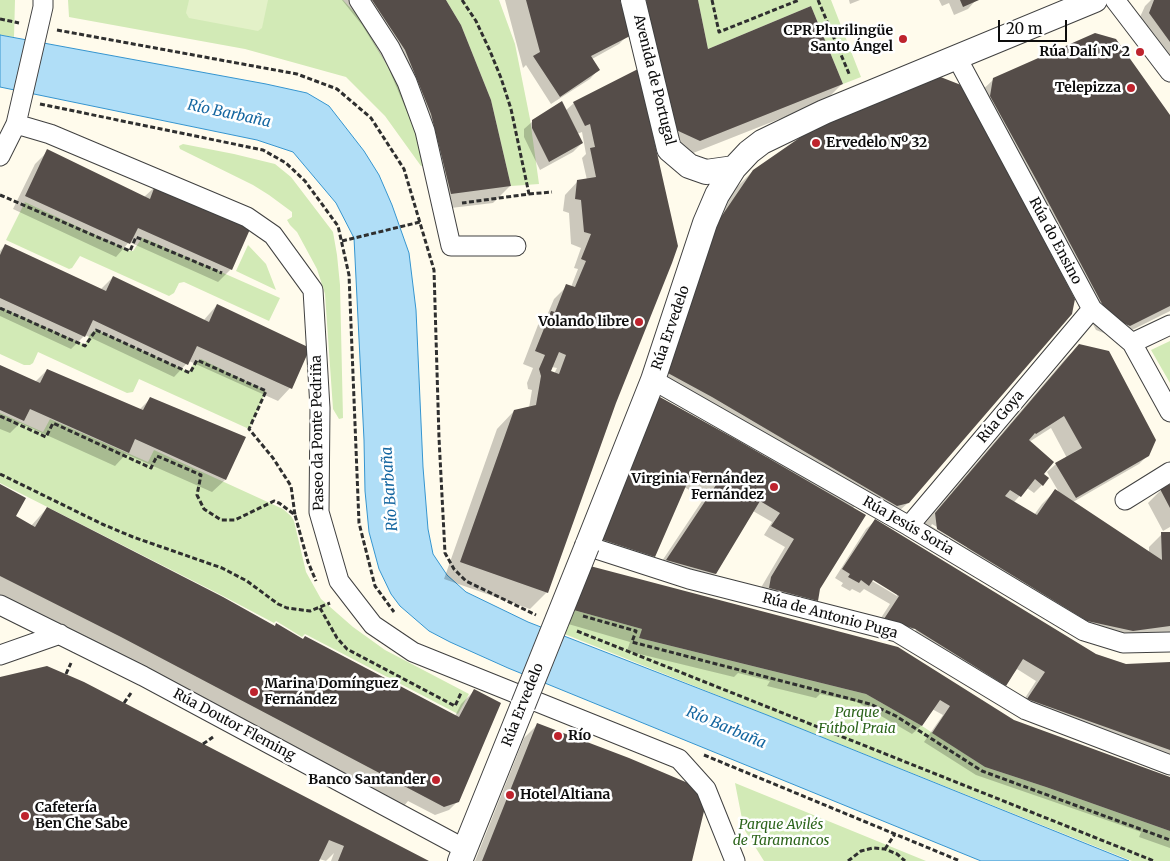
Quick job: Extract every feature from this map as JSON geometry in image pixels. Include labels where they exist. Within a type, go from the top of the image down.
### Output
[{"type":"street","points":[[0,156],[16,124],[39,26],[43,0]]},
{"type":"street","points":[[359,0],[390,48],[407,82],[425,131],[451,246],[516,246]]},
{"type":"street","name":"Avenida de Portugal","points":[[633,0],[669,149],[689,166],[706,172],[734,168]]},
{"type":"street","name":"Rúa Ervedelo","points":[[463,855],[523,705],[550,613],[586,546],[653,380],[705,223],[717,195],[734,168],[749,152],[762,142],[824,112],[1095,0]]},
{"type":"street","points":[[1115,0],[1170,72]]},
{"type":"street","name":"Rúa do Ensino","points":[[956,56],[1092,309],[1132,343],[1170,412]]},
{"type":"street","name":"Paseo da Ponte Pedriña","points":[[16,124],[50,134],[247,217],[273,235],[313,290],[320,408],[319,512],[338,581],[373,625],[413,652],[679,759],[706,789],[735,861]]},
{"type":"street","name":"Rúa Goya","points":[[909,526],[1092,309]]},
{"type":"street","points":[[1132,343],[1170,325]]},
{"type":"street","name":"Rúa Jesús Soria","points":[[653,380],[909,526],[1084,631],[1123,643],[1170,642]]},
{"type":"street","points":[[1125,500],[1170,472]]},
{"type":"street","name":"Rúa de Antonio Puga","points":[[586,546],[689,579],[897,632],[1026,710],[1170,765]]},
{"type":"street","name":"Rúa Doutor Fleming","points":[[0,605],[143,676],[463,855]]},
{"type":"street","points":[[0,655],[60,634]]},
{"type":"path","points":[[462,0],[476,21],[501,78],[511,109],[529,194]]},
{"type":"path","points":[[712,0],[719,32],[800,0]]},
{"type":"path","points":[[818,0],[858,97]]},
{"type":"path","points":[[39,26],[296,74],[337,89],[371,118],[404,169],[434,270],[439,438],[445,552],[454,569],[466,581],[550,613],[636,632],[632,642],[870,704],[896,716],[982,772],[1170,840]]},
{"type":"path","points":[[23,97],[263,150],[286,163],[304,181],[338,226],[349,275],[359,523],[375,586],[397,616]]},
{"type":"path","points":[[442,206],[552,192]]},
{"type":"path","points":[[0,195],[130,251],[136,237],[222,273]]},
{"type":"path","points":[[342,241],[420,222]]},
{"type":"path","points":[[0,308],[85,346],[96,330],[190,372],[197,360],[266,391],[249,429],[273,458],[291,486],[295,515],[308,562],[316,582]]},
{"type":"path","points":[[0,416],[46,437],[53,423],[151,468],[157,456],[201,475],[197,494],[204,509],[221,520],[235,520],[274,501],[295,515]]},
{"type":"path","points":[[0,474],[125,534],[222,568],[252,584],[278,604],[310,611],[320,608],[329,602],[344,609],[360,608]]},
{"type":"path","points":[[320,608],[337,638],[347,648],[456,706],[469,674]]},
{"type":"path","points":[[576,631],[1154,861]]},
{"type":"path","points":[[696,752],[960,861]]},
{"type":"path","points":[[885,849],[895,834]]},
{"type":"path","points":[[848,861],[861,851],[873,848],[885,849],[897,854],[906,861]]},
{"type":"green space","points":[[0,0],[15,0],[14,37],[0,35]]},
{"type":"green space","points":[[68,0],[343,0],[360,18],[402,92],[429,164],[421,166],[385,116],[346,77],[245,49],[69,17]]},
{"type":"green space","points":[[189,0],[268,0],[262,28],[258,31],[189,18],[186,13]]},
{"type":"green space","points":[[446,0],[499,0],[515,44],[530,119],[539,184],[511,186],[491,100],[461,25]]},
{"type":"green space","points":[[698,0],[831,0],[861,77],[843,84],[811,6],[708,49]]},
{"type":"green space","points":[[183,144],[275,164],[291,177],[333,232],[340,285],[343,418],[339,419],[333,409],[325,294],[317,269],[297,232],[287,220],[292,217],[292,212],[253,185],[180,149],[179,146]]},
{"type":"green space","points":[[25,202],[130,251],[133,251],[142,238],[146,239],[280,298],[269,321],[184,282],[179,283],[174,293],[169,296],[80,256],[72,268],[69,269],[6,240]]},
{"type":"green space","points":[[248,245],[266,264],[276,290],[236,271]]},
{"type":"green space","points":[[0,307],[85,345],[90,334],[96,330],[189,372],[194,363],[201,359],[266,391],[249,429],[139,379],[133,392],[127,393],[38,352],[33,363],[24,365],[0,354]]},
{"type":"green space","points":[[1170,341],[1170,383],[1151,350]]},
{"type":"green space","points":[[0,413],[43,432],[50,419],[148,462],[154,450],[283,509],[294,521],[306,572],[321,599],[353,627],[385,650],[469,694],[458,714],[305,634],[302,637],[276,621],[274,623],[0,483]]},
{"type":"green space","name":"Parque Fútbol Praia","points":[[570,609],[642,629],[639,638],[866,694],[922,726],[985,767],[1170,831],[1170,861],[1132,861],[562,633]]},
{"type":"green space","name":"Parque Avilés de Taramancos","points":[[735,783],[926,861],[764,861],[744,829]]},
{"type":"water","name":"Río Barbaña","points":[[0,35],[266,84],[307,93],[329,106],[364,151],[379,175],[409,253],[416,310],[423,467],[428,529],[433,554],[447,575],[466,592],[528,622],[767,715],[1129,861],[981,861],[508,668],[429,631],[400,606],[391,594],[379,569],[369,532],[365,491],[354,238],[336,203],[293,152],[257,140],[0,87]]},
{"type":"building","points":[[372,0],[446,0],[461,25],[491,100],[511,186],[451,194],[431,114],[405,50]]},
{"type":"building","points":[[526,0],[620,0],[630,36],[591,56],[600,70],[560,97],[533,56],[540,52]]},
{"type":"building","points":[[646,0],[698,0],[708,49],[811,6],[843,84],[700,141],[674,129]]},
{"type":"building","points":[[960,0],[979,0],[963,7]]},
{"type":"building","points":[[1154,0],[1170,0],[1170,42],[1149,13]]},
{"type":"building","points":[[1095,33],[1116,39],[1170,115],[1170,306],[1130,326],[1109,317],[990,96],[993,78]]},
{"type":"building","points":[[638,69],[678,246],[616,403],[548,593],[460,562],[514,410],[536,405],[541,376],[539,369],[545,355],[535,351],[551,311],[555,312],[566,284],[575,287],[586,261],[581,259],[591,234],[584,232],[581,200],[575,199],[577,180],[596,177],[590,148],[595,147],[590,124],[585,126],[573,102]],"holes":[[[559,352],[566,355],[559,374],[551,371]]]},
{"type":"building","points":[[938,76],[961,85],[1075,299],[1072,314],[909,503],[897,506],[666,372],[685,303],[721,217],[753,170],[808,132]]},
{"type":"building","points":[[562,101],[583,143],[549,162],[532,128],[532,120]]},
{"type":"building","points":[[47,149],[150,199],[156,183],[251,227],[232,270],[138,228],[130,244],[25,196]]},
{"type":"building","points":[[5,244],[106,291],[113,276],[209,322],[217,304],[310,348],[292,389],[197,346],[188,365],[93,320],[85,337],[0,298],[0,255]]},
{"type":"building","points":[[1079,344],[1109,351],[1156,440],[1149,456],[1076,498],[1055,463],[1082,448],[1064,416],[1035,433],[1029,440],[1054,462],[1044,474],[1049,478],[1043,486],[1035,479],[1021,497],[1010,490],[1005,496],[1037,515],[1055,489],[1162,560],[1161,532],[1170,532],[1170,626],[1133,631],[1087,621],[937,529],[935,513]]},
{"type":"building","points":[[0,365],[40,383],[47,369],[143,410],[150,397],[246,437],[226,480],[135,439],[129,453],[30,409],[24,421],[0,410]]},
{"type":"building","points":[[658,396],[866,515],[820,589],[818,601],[769,588],[771,577],[794,539],[771,526],[780,513],[760,501],[716,574],[666,560],[716,485],[692,472],[655,557],[594,537]]},
{"type":"building","points":[[0,484],[26,498],[16,516],[35,527],[47,507],[223,597],[275,626],[276,623],[303,639],[305,636],[459,717],[474,689],[501,703],[459,802],[444,807],[121,637],[0,576]]},
{"type":"building","points":[[1170,484],[1170,508],[1160,489]]},
{"type":"building","points":[[875,519],[1096,654],[1126,664],[1170,662],[1170,750],[1027,699],[1045,672],[1023,659],[1006,686],[915,629],[884,619],[899,596],[873,580],[869,586],[861,580],[859,583],[848,577],[850,574],[842,569]]},
{"type":"building","points":[[590,566],[898,647],[1014,720],[1170,777],[1170,831],[985,767],[932,733],[950,706],[940,700],[922,726],[866,694],[639,638],[642,629],[570,609]]},
{"type":"building","points":[[47,666],[84,682],[429,861],[338,861],[344,846],[329,840],[319,861],[0,861],[0,677]]},
{"type":"building","points":[[537,723],[629,758],[695,786],[705,807],[692,861],[482,861]]},
{"type":"place","name":"CPR Plurilingüe Santo Ángel","points":[[903,39]]},
{"type":"place","name":"Rúa Dalí Nº 2","points":[[1140,52]]},
{"type":"place","name":"Telepizza","points":[[1131,88]]},
{"type":"place","name":"Ervedelo Nº 32","points":[[816,143]]},
{"type":"place","name":"Volando libre","points":[[639,322]]},
{"type":"place","name":"Virginia Fernández Fernández","points":[[774,487]]},
{"type":"place","name":"Marina Domínguez Fernández","points":[[254,692]]},
{"type":"place","name":"Río","points":[[558,736]]},
{"type":"place","name":"Banco Santander","points":[[436,780]]},
{"type":"place","name":"Hotel Altiana","points":[[510,795]]},
{"type":"place","name":"Cafetería Ben Che Sabe","points":[[25,816]]}]
